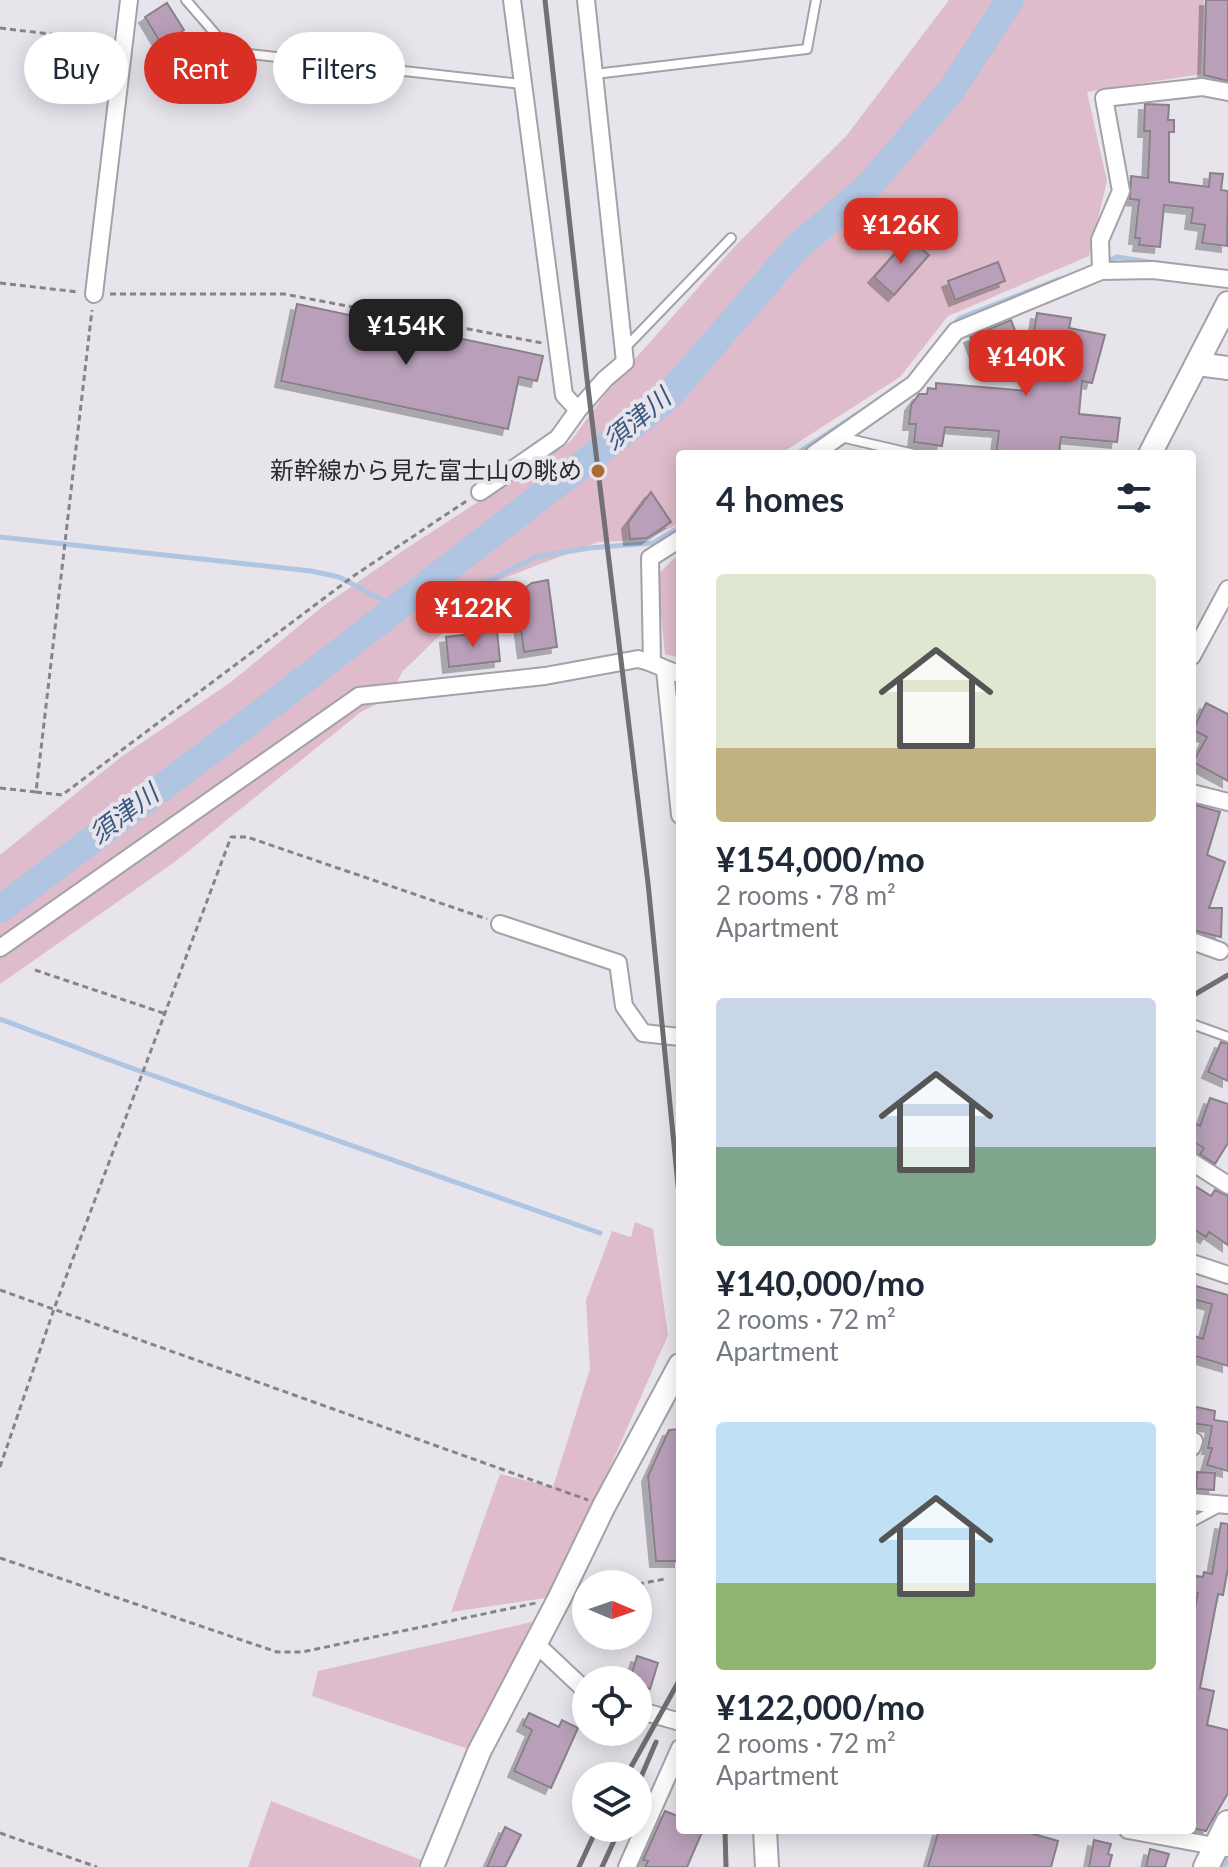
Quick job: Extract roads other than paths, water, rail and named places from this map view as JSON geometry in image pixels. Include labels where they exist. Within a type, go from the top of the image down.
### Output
[{"type":"main road","points":[[1216,1853],[1228,1823]]},
{"type":"street","points":[[94,294],[129,0]]},
{"type":"street","points":[[512,0],[564,395],[578,410]]},
{"type":"street","points":[[480,492],[558,438],[605,379],[625,362],[586,0]]},
{"type":"street","points":[[1101,271],[1100,240],[1121,191],[1104,98],[1202,87],[1228,92]]},
{"type":"street","points":[[820,450],[914,384],[956,331],[1101,271],[1153,270],[1228,279]]},
{"type":"street","points":[[1152,450],[1228,303]]},
{"type":"street","points":[[1198,364],[1228,368]]},
{"type":"street","points":[[676,542],[650,558],[666,668],[676,773]]},
{"type":"street","points":[[1196,649],[1228,589]]},
{"type":"street","points":[[0,948],[359,696],[545,676],[638,659],[666,668]]},
{"type":"street","points":[[1196,794],[1228,802]]},
{"type":"street","points":[[500,924],[618,963],[624,1006],[643,1033],[676,1037]]},
{"type":"street","points":[[1196,942],[1220,951]]},
{"type":"street","points":[[1196,1165],[1228,1185]]},
{"type":"street","points":[[1196,1264],[1228,1275]]},
{"type":"street","points":[[432,1867],[479,1752],[676,1372]]},
{"type":"street","points":[[1196,1502],[1227,1504]]},
{"type":"street","points":[[534,1642],[572,1678]]},
{"type":"street","points":[[652,1714],[676,1721]]},
{"type":"street","points":[[627,1867],[676,1757]]},
{"type":"street","points":[[765,1834],[767,1867]]},
{"type":"street","points":[[1143,1834],[1216,1853]]},
{"type":"lane","points":[[186,0],[231,52],[521,84]]},
{"type":"lane","points":[[595,74],[807,49],[816,0]]},
{"type":"lane","points":[[624,349],[731,238]]},
{"type":"lane","points":[[841,437],[897,450]]},
{"type":"lane","points":[[1196,1025],[1228,1037]]},
{"type":"lane","points":[[1196,1520],[1227,1504]]},
{"type":"waterway","name":"須津川","points":[[0,909],[253,719],[664,401],[797,247],[866,189],[952,89],[1010,0]]},
{"type":"waterway","points":[[1103,263],[1117,257],[1156,263]]},
{"type":"waterway","points":[[953,326],[960,318],[1060,279]]},
{"type":"waterway","points":[[802,450],[859,413]]},
{"type":"waterway","points":[[0,537],[311,571],[339,577],[396,607],[460,596],[535,557],[589,548],[653,543],[676,529]]},
{"type":"waterway","points":[[0,1019],[600,1233]]},
{"type":"waterway","points":[[1224,1867],[1228,1860]]},
{"type":"railway","points":[[545,0],[648,883],[676,1165]]},
{"type":"railway","points":[[1196,994],[1228,975]]},
{"type":"railway","points":[[634,1762],[676,1686]]},
{"type":"railway","points":[[647,1762],[656,1742]]},
{"type":"railway","points":[[725,1834],[726,1867]]},
{"type":"railway","points":[[579,1867],[591,1842]]},
{"type":"railway","points":[[602,1867],[614,1842]]},
{"type":"place","name":"新幹線から見た富士山の眺め","points":[[598,471]]}]
